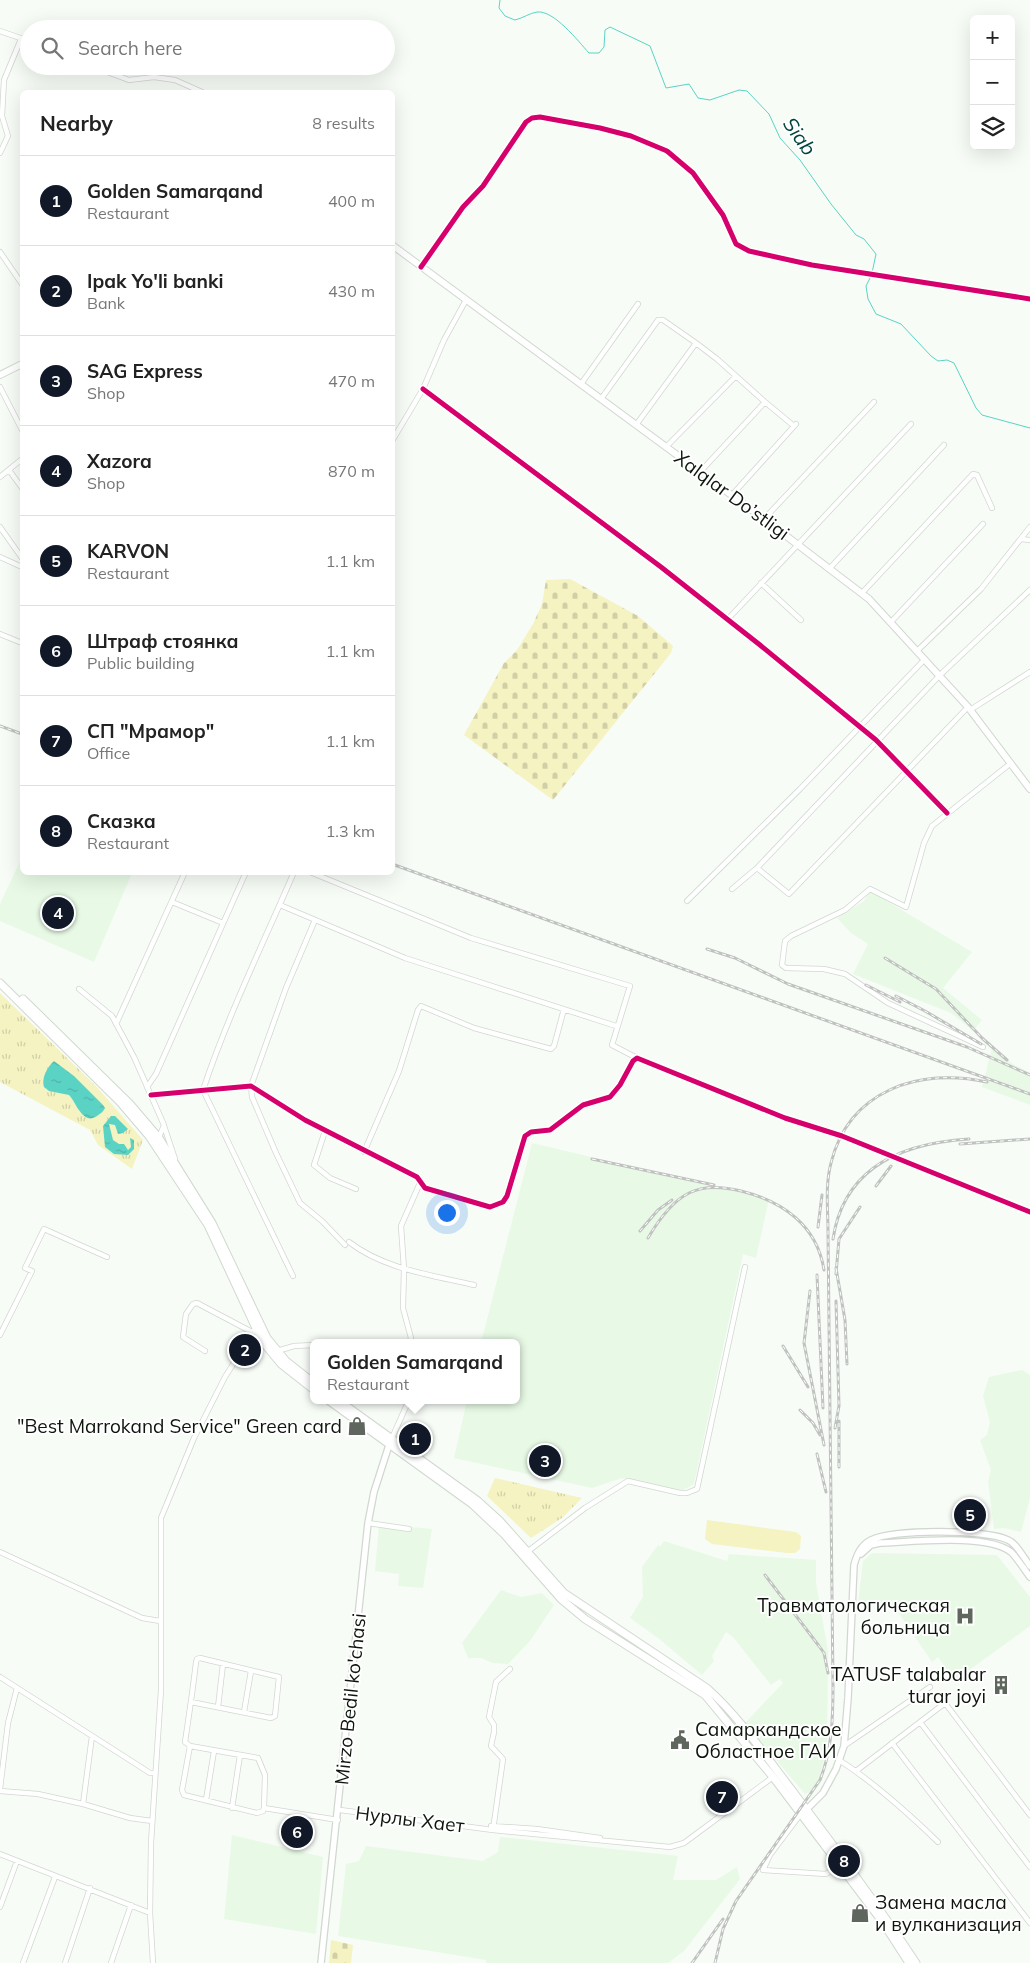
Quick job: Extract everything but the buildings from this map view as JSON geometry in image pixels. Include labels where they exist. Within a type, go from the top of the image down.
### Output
[{"type":"main road","name":"Xalqlar Do’stligi","points":[[395,247],[862,593],[969,708],[1030,789]]},
{"type":"main road","points":[[0,375],[20,365]]},
{"type":"main road","points":[[0,976],[124,1098],[176,1163],[212,1223],[256,1328],[277,1351],[310,1379]]},
{"type":"main road","points":[[0,983],[158,1141],[208,1225],[262,1340],[275,1358],[310,1387]]},
{"type":"main road","points":[[334,1404],[478,1501],[499,1520],[564,1592],[582,1607],[696,1681],[721,1700],[734,1714],[916,1963]]},
{"type":"main road","points":[[343,1404],[472,1504],[504,1534],[561,1599],[585,1619],[706,1695],[804,1812],[839,1866],[884,1924],[909,1963]]},
{"type":"street","points":[[0,30],[20,38]]},
{"type":"street","points":[[0,153],[8,136],[2,116],[4,80],[20,40]]},
{"type":"street","points":[[115,75],[129,80],[154,77],[175,80],[198,90]]},
{"type":"street","points":[[421,267],[464,207],[483,186],[526,122],[532,118],[540,117],[631,136],[667,151],[693,173],[723,215],[736,244],[749,251],[812,265],[1030,299]]},
{"type":"street","points":[[0,252],[20,281]]},
{"type":"street","points":[[395,436],[424,389],[444,340],[466,300]]},
{"type":"street","points":[[581,384],[638,304]]},
{"type":"street","points":[[601,399],[658,320],[663,320],[696,343],[795,425],[732,495]]},
{"type":"street","points":[[636,425],[696,343]]},
{"type":"street","points":[[666,447],[736,376]]},
{"type":"street","points":[[0,387],[20,426]]},
{"type":"street","points":[[424,389],[654,561],[860,726],[947,812]]},
{"type":"street","points":[[700,472],[765,402]]},
{"type":"street","points":[[764,519],[874,402]]},
{"type":"street","points":[[728,620],[911,424]]},
{"type":"street","points":[[830,568],[944,445]]},
{"type":"street","points":[[0,477],[20,461]]},
{"type":"street","points":[[9,470],[20,485]]},
{"type":"street","points":[[862,593],[974,474],[977,475],[981,482],[992,508]]},
{"type":"street","points":[[891,622],[983,524]]},
{"type":"street","points":[[0,526],[20,555]]},
{"type":"street","points":[[917,651],[982,589],[1030,527]]},
{"type":"street","points":[[1021,539],[1030,540]]},
{"type":"street","points":[[0,557],[20,566]]},
{"type":"street","points":[[761,584],[801,620]]},
{"type":"street","points":[[732,889],[757,868],[876,740],[940,675],[1030,590]]},
{"type":"street","points":[[0,634],[20,642]]},
{"type":"street","points":[[687,901],[925,660]]},
{"type":"street","points":[[757,868],[789,894],[906,770],[969,708],[1030,672]]},
{"type":"street","points":[[982,1047],[888,1003],[845,974],[824,969],[786,968],[782,965],[785,941],[801,930],[845,910],[870,889],[906,907],[932,826],[947,812],[1011,763]]},
{"type":"street","points":[[116,1024],[184,875]]},
{"type":"street","points":[[147,1086],[156,1074],[245,875]]},
{"type":"street","points":[[292,1276],[203,1090],[246,980],[293,875]]},
{"type":"street","points":[[317,875],[471,938],[630,986],[616,1026],[612,1045],[638,1058],[785,1118],[842,1136],[1030,1212]]},
{"type":"street","points":[[172,902],[223,923]]},
{"type":"street","points":[[280,905],[405,958],[616,1026]]},
{"type":"street","points":[[315,920],[286,988],[250,1086],[252,1097],[300,1203],[347,1243],[365,1254],[404,1269],[474,1285]]},
{"type":"street","points":[[79,989],[112,1016],[151,1095],[164,1126],[176,1163]]},
{"type":"street","points":[[364,1152],[399,1070],[418,1010],[421,1006],[474,1028],[551,1049],[554,1046],[564,1010]]},
{"type":"street","points":[[151,1095],[250,1086],[325,1131],[417,1177],[425,1188],[490,1207],[497,1206],[507,1196],[525,1136],[531,1132],[550,1130],[583,1104],[610,1097],[620,1085],[633,1061],[638,1058]]},
{"type":"street","points":[[158,1141],[164,1126]]},
{"type":"street","points":[[325,1131],[314,1165],[330,1178],[356,1189]]},
{"type":"street","points":[[411,1339],[403,1308],[404,1269],[401,1226],[420,1183]]},
{"type":"street","points":[[0,1334],[32,1271],[25,1268],[44,1228],[107,1257]]},
{"type":"street","points":[[527,1552],[585,1508],[628,1482],[687,1494],[697,1489],[746,1267]]},
{"type":"street","points":[[153,1963],[150,1913],[152,1822],[161,1690],[161,1518],[194,1438],[225,1377],[256,1328],[197,1303],[193,1304],[186,1314],[183,1337],[205,1351]]},
{"type":"street","points":[[277,1351],[294,1346],[310,1345]]},
{"type":"street","points":[[391,1441],[407,1404]]},
{"type":"street","name":"Mirzo Bedil ko'chasi","points":[[322,1963],[340,1810],[368,1524],[374,1492],[391,1441]]},
{"type":"street","points":[[368,1524],[409,1528]]},
{"type":"street","points":[[839,1866],[826,1874],[763,1870],[770,1855],[804,1812],[823,1793],[844,1746],[856,1559],[862,1547],[873,1539],[894,1534],[992,1535],[1010,1540],[1030,1566]]},
{"type":"street","points":[[856,1559],[867,1548],[880,1543],[977,1541],[994,1544],[1011,1552],[1030,1577]]},
{"type":"street","points":[[0,1552],[142,1618],[160,1620]]},
{"type":"street","points":[[190,1746],[182,1793],[232,1808],[257,1813],[263,1811],[265,1775],[258,1758],[190,1746],[186,1742],[191,1702],[197,1659],[200,1658],[280,1677],[276,1712],[275,1716],[271,1718],[191,1702]]},
{"type":"street","points":[[218,1707],[223,1664]]},
{"type":"street","points":[[493,1828],[503,1759],[491,1746],[494,1725],[488,1719],[496,1682],[510,1669]]},
{"type":"street","points":[[244,1712],[251,1671]]},
{"type":"street","points":[[0,1677],[150,1773],[155,1773]]},
{"type":"street","points":[[844,1746],[930,1686]]},
{"type":"street","points":[[16,1688],[8,1723],[0,1790],[38,1794],[152,1822]]},
{"type":"street","points":[[856,1770],[945,1703],[1030,1815]]},
{"type":"street","points":[[920,1722],[1030,1867]]},
{"type":"street","points":[[83,1804],[92,1736]]},
{"type":"street","points":[[892,1743],[1030,1923]]},
{"type":"street","points":[[206,1800],[214,1751]]},
{"type":"street","points":[[232,1808],[240,1755]]},
{"type":"street","points":[[839,1760],[856,1770],[938,1842]]},
{"type":"street","name":"Нурлы Хает","points":[[340,1810],[480,1828],[585,1835],[610,1841],[657,1847],[684,1844],[773,1776]]},
{"type":"street","points":[[264,1808],[338,1820]]},
{"type":"street","points":[[0,1854],[150,1913]]},
{"type":"street","points":[[0,1907],[17,1860]]},
{"type":"street","points":[[23,1963],[55,1877]]},
{"type":"street","points":[[65,1963],[90,1888]]},
{"type":"street","points":[[111,1963],[131,1905]]},
{"type":"shaded area","points":[[20,861],[20,875],[131,875],[94,962],[0,921],[0,904]]},
{"type":"shaded area","points":[[870,891],[972,952],[943,988],[982,1020],[973,1031],[951,1013],[853,974],[868,944],[851,933],[837,918],[864,901]]},
{"type":"shaded area","points":[[992,1048],[1013,1064],[1030,1073],[1030,1105],[982,1087]]},
{"type":"shaded area","points":[[532,1143],[769,1199],[756,1258],[743,1254],[694,1484],[680,1492],[622,1478],[592,1488],[454,1458],[466,1404],[520,1404],[520,1339],[482,1339]]},
{"type":"shaded area","points":[[1022,1370],[1030,1375],[1030,1498],[1021,1532],[1004,1528],[994,1529],[988,1481],[991,1470],[980,1440],[987,1435],[990,1422],[983,1396],[989,1377]]},
{"type":"shaded area","points":[[379,1524],[432,1529],[423,1588],[398,1586],[399,1574],[375,1571]]},
{"type":"shaded area","points":[[664,1541],[727,1561],[729,1554],[816,1560],[816,1582],[828,1651],[827,1749],[818,1782],[810,1792],[805,1794],[745,1723],[783,1683],[780,1679],[771,1685],[733,1637],[726,1632],[712,1656],[714,1661],[702,1675],[658,1638],[630,1618],[643,1597],[642,1567],[658,1545],[661,1546]]},
{"type":"shaded area","name":"Травматологическая больница","points":[[872,1553],[997,1555],[1030,1597],[1030,1626],[953,1682],[948,1675],[950,1674],[938,1657],[932,1662],[894,1606],[858,1604],[863,1561]]},
{"type":"shaded area","points":[[501,1590],[521,1597],[542,1593],[554,1605],[530,1641],[508,1664],[493,1663],[481,1658],[468,1658],[462,1643]]},
{"type":"shaded area","points":[[232,1835],[323,1857],[316,1934],[224,1919]]},
{"type":"shaded area","points":[[500,1837],[678,1856],[673,1880],[716,1880],[737,1867],[740,1879],[684,1951],[668,1963],[486,1963],[486,1960],[338,1936],[346,1864],[359,1861],[366,1846],[483,1861],[498,1852]]},
{"type":"green space","points":[[570,579],[638,616],[673,646],[671,653],[553,800],[464,735],[504,663],[517,650],[533,624],[542,604],[546,580]]},
{"type":"green space","points":[[0,993],[96,1086],[143,1140],[132,1169],[98,1145],[90,1130],[0,1082]]},
{"type":"green space","points":[[495,1478],[582,1498],[562,1518],[531,1538],[487,1496]]},
{"type":"green space","points":[[707,1520],[796,1532],[801,1536],[800,1549],[795,1553],[787,1553],[712,1544],[705,1539]]},
{"type":"green space","points":[[331,1940],[353,1945],[351,1963],[329,1963]]},
{"type":"water","points":[[54,1061],[74,1076],[103,1105],[105,1108],[102,1112],[97,1116],[88,1118],[80,1112],[69,1095],[49,1091],[44,1087],[45,1073]]},
{"type":"water","points":[[111,1116],[115,1116],[128,1129],[118,1134],[115,1125],[109,1124],[113,1140],[119,1144],[124,1144],[128,1150],[131,1147],[130,1138],[134,1140],[134,1149],[128,1155],[114,1154],[105,1147],[103,1126]]},
{"type":"waterway","name":"Siab","points":[[500,0],[499,8],[505,16],[515,20],[537,12],[551,16],[565,27],[589,53],[599,53],[604,47],[605,30],[610,27],[650,46],[666,88],[689,84],[698,98],[710,100],[739,90],[747,91],[769,114],[780,138],[800,160],[831,204],[856,235],[864,239],[876,254],[872,273]]},
{"type":"waterway","name":"Siab","points":[[871,276],[866,286],[868,299],[876,314],[901,324],[938,361],[947,360],[954,363],[976,408],[982,415],[1030,428]]},
{"type":"railway","points":[[0,726],[20,733]]},
{"type":"railway","points":[[395,865],[1030,1094]]},
{"type":"railway","points":[[707,949],[735,958],[788,984],[967,1047],[1030,1075]]},
{"type":"railway","points":[[885,958],[936,989],[982,1038],[1007,1060]]},
{"type":"railway","points":[[866,985],[900,1002]]},
{"type":"railway","points":[[896,996],[981,1044]]},
{"type":"railway","points":[[715,1963],[723,1929],[736,1901],[820,1780],[829,1746],[833,1686],[827,1198],[831,1163],[840,1138],[854,1117],[871,1101],[891,1090],[913,1082],[937,1078],[962,1078],[987,1082]]},
{"type":"railway","points":[[833,1239],[839,1214],[850,1193],[863,1176],[880,1163],[900,1153],[921,1146],[969,1139]]},
{"type":"railway","points":[[960,1144],[1030,1139]]},
{"type":"railway","points":[[592,1159],[714,1185]]},
{"type":"railway","points":[[876,1186],[891,1166]]},
{"type":"railway","points":[[648,1238],[676,1201],[689,1193],[708,1188],[735,1190],[756,1195],[770,1201],[795,1217],[814,1240],[824,1270]]},
{"type":"railway","points":[[818,1227],[822,1195]]},
{"type":"railway","points":[[640,1231],[658,1210],[672,1200]]},
{"type":"railway","points":[[836,1274],[839,1239],[860,1207]]},
{"type":"railway","points":[[836,1268],[845,1320],[847,1364]]},
{"type":"railway","points":[[817,1275],[823,1408]]},
{"type":"railway","points":[[810,1291],[804,1343],[824,1445]]},
{"type":"railway","points":[[835,1428],[839,1406],[836,1301]]},
{"type":"railway","points":[[783,1346],[808,1387]]},
{"type":"railway","points":[[800,1410],[813,1423],[820,1435]]},
{"type":"railway","points":[[839,1421],[839,1467]]},
{"type":"railway","points":[[817,1454],[826,1492]]},
{"type":"railway","points":[[765,1575],[824,1653],[828,1673]]},
{"type":"railway","points":[[692,1963],[723,1919]]},
{"type":"cycle path","points":[[421,267],[463,207],[483,186],[526,122],[532,118],[540,117],[631,136],[667,151],[693,173],[723,215],[736,244],[749,251],[812,265],[1030,299]]},
{"type":"cycle path","points":[[423,389],[661,567],[760,645],[876,740],[947,813]]},
{"type":"cycle path","points":[[151,1095],[251,1086],[305,1120],[417,1177],[425,1188],[490,1207],[503,1202],[507,1196],[525,1136],[531,1132],[550,1130],[583,1105],[610,1097],[620,1085],[633,1061],[637,1058],[785,1118],[842,1136],[1030,1212]]},
{"type":"place","name":"Xazora","points":[[58,913]]},
{"type":"place","name":"Ipak Yo'li banki","points":[[245,1350]]},
{"type":"place","name":"\"Best Marrokand Service\" Green card","points":[[357,1426]]},
{"type":"place","name":"Golden Samarqand","points":[[415,1439]]},
{"type":"place","name":"SAG Express","points":[[545,1461]]},
{"type":"place","name":"KARVON","points":[[970,1515]]},
{"type":"place","name":"Травматологическая больница","points":[[965,1616]]},
{"type":"place","name":"TATUSF talabalar turar joyi","points":[[1001,1685]]},
{"type":"place","name":"Самаркандское Областное ГАИ","points":[[680,1740]]},
{"type":"place","name":"СП \"Мрамор\"","points":[[722,1797]]},
{"type":"place","name":"Штраф стоянка","points":[[297,1832]]},
{"type":"place","name":"Сказка","points":[[844,1861]]},
{"type":"place","name":"Замена масла и вулканизация","points":[[860,1913]]}]
